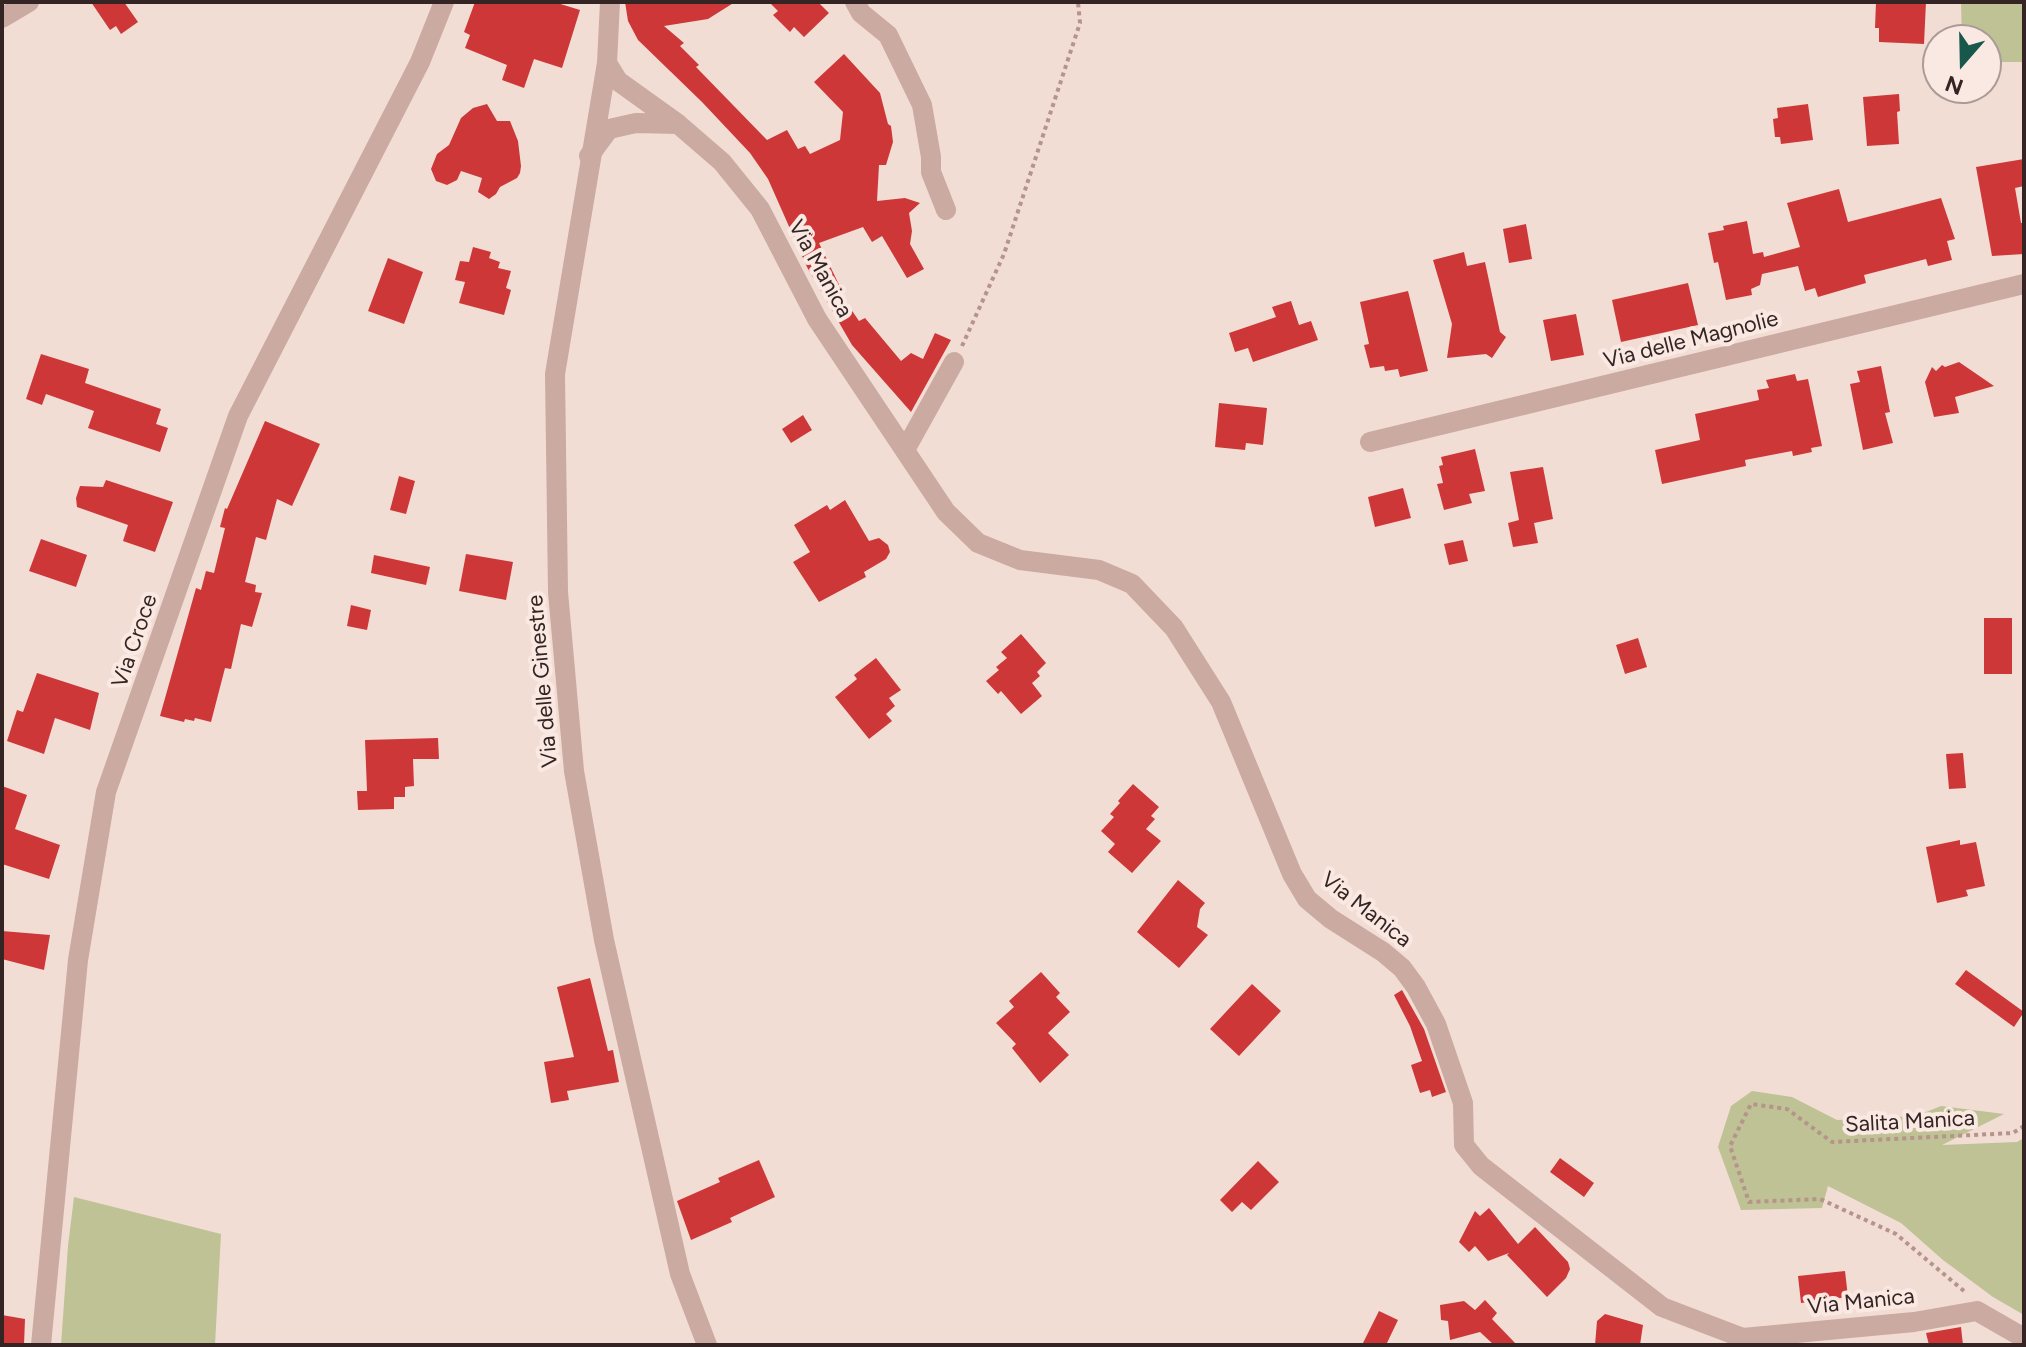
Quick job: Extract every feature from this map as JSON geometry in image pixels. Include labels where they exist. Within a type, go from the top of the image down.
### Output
[{"type":"street","points":[[2,18],[29,2]]},
{"type":"street","name":"Via Croce","points":[[41,1345],[78,960],[106,792],[238,416],[420,62],[444,2]]},
{"type":"street","name":"Via delle Ginestre","points":[[610,2],[607,63],[589,156],[555,374],[558,592],[574,771],[604,940],[640,1110],[680,1274],[707,1345]]},
{"type":"street","points":[[855,2],[861,13],[888,35],[922,105],[931,172],[946,210]]},
{"type":"street","name":"Via Manica","points":[[607,63],[618,81],[678,124],[722,162],[760,209],[817,319],[946,512],[978,543],[1020,560],[1099,570],[1132,584],[1174,628],[1221,702],[1292,874],[1307,899],[1331,919],[1383,952],[1402,968],[1416,987],[1436,1024],[1463,1103],[1464,1145],[1481,1166],[1662,1307],[1743,1338],[1914,1322],[1977,1311]]},
{"type":"street","points":[[589,156],[609,129],[636,123],[678,124]]},
{"type":"street","name":"Via delle Magnolie","points":[[1370,442],[2024,284]]},
{"type":"street","points":[[905,450],[954,362]]},
{"type":"street","points":[[1977,1311],[2024,1338]]},
{"type":"path","points":[[954,362],[1004,254],[1080,23],[1078,2]]},
{"type":"path","name":"Salita Manica","points":[[1977,1311],[1974,1299],[1896,1234],[1820,1199],[1749,1202],[1730,1146],[1751,1104],[1787,1109],[1832,1142],[2013,1133],[2024,1126]]},
{"type":"green space","points":[[1961,2],[2024,2],[2024,62],[2002,62],[2002,24],[1962,24]]},
{"type":"green space","points":[[1752,1091],[1792,1097],[1837,1120],[1916,1116],[1941,1106],[2004,1114],[1942,1145],[2017,1142],[2024,1138],[2024,1315],[1993,1297],[1943,1260],[1901,1223],[1828,1186],[1822,1208],[1741,1210],[1718,1147],[1731,1106]]},
{"type":"green space","points":[[74,1197],[221,1234],[215,1345],[61,1345]]},
{"type":"building","points":[[91,2],[124,2],[138,22],[121,34],[116,26],[110,30]]},
{"type":"building","points":[[475,2],[554,2],[580,10],[562,68],[534,59],[524,88],[502,80],[507,65],[465,48],[470,35],[464,32]]},
{"type":"building","points":[[625,2],[735,2],[708,19],[664,26],[684,43],[680,46],[699,65],[696,67],[767,140],[787,130],[798,149],[805,146],[810,154],[840,140],[843,112],[814,82],[844,54],[880,93],[893,142],[886,165],[879,165],[877,201],[905,198],[920,203],[909,213],[912,231],[910,244],[924,269],[907,278],[882,236],[872,242],[863,227],[819,243],[842,291],[840,293],[859,321],[865,318],[901,361],[911,353],[923,359],[935,333],[951,340],[911,412],[852,345],[807,267],[768,179],[750,153],[638,40],[628,21]]},
{"type":"building","points":[[769,2],[818,2],[829,13],[804,37],[794,27],[790,32],[773,15],[778,11]]},
{"type":"building","points":[[1876,2],[1926,2],[1922,44],[1879,42],[1879,28],[1875,28]]},
{"type":"building","points":[[1899,94],[1899,144],[1867,146],[1863,97]]},
{"type":"building","points":[[487,104],[497,121],[510,121],[518,141],[521,166],[517,178],[500,187],[489,199],[478,192],[482,178],[461,171],[457,180],[447,185],[436,181],[431,169],[437,154],[449,145],[461,118],[473,108]]},
{"type":"building","points":[[1808,104],[1813,140],[1781,144],[1780,137],[1775,137],[1773,119],[1778,118],[1777,108]]},
{"type":"building","points":[[2024,159],[2024,186],[2015,188],[2021,223],[2024,223],[2024,254],[1992,256],[1976,167]]},
{"type":"building","points":[[1839,189],[1848,222],[1941,198],[1955,239],[1947,241],[1952,260],[1928,266],[1926,259],[1864,275],[1866,283],[1818,297],[1815,288],[1805,291],[1798,266],[1762,274],[1760,285],[1751,289],[1752,295],[1726,300],[1708,233],[1747,221],[1753,254],[1763,252],[1764,257],[1800,247],[1787,203]]},
{"type":"building","points":[[1526,224],[1532,259],[1509,263],[1503,229]]},
{"type":"building","points":[[473,247],[491,252],[489,258],[500,262],[498,268],[511,271],[506,288],[511,290],[504,315],[459,303],[465,282],[455,280],[460,261],[469,262]]},
{"type":"building","points":[[1464,252],[1467,266],[1485,262],[1500,332],[1506,337],[1492,358],[1486,354],[1447,358],[1452,324],[1433,260]]},
{"type":"building","points":[[388,258],[423,272],[404,324],[368,311]]},
{"type":"building","points":[[1688,283],[1698,325],[1621,342],[1612,300]]},
{"type":"building","points":[[1408,291],[1428,371],[1400,377],[1398,369],[1385,371],[1384,366],[1370,368],[1364,345],[1369,344],[1360,302]]},
{"type":"building","points":[[1291,301],[1299,325],[1311,321],[1318,340],[1253,362],[1248,348],[1235,352],[1229,333],[1276,317],[1272,307]]},
{"type":"building","points":[[1576,314],[1584,355],[1551,361],[1543,320]]},
{"type":"building","points":[[41,354],[89,369],[85,383],[161,409],[156,424],[168,428],[160,452],[88,428],[94,411],[46,394],[42,405],[26,399]]},
{"type":"building","points":[[1959,362],[1994,386],[1955,397],[1959,413],[1934,417],[1925,382],[1932,367],[1936,371],[1942,365],[1945,367]]},
{"type":"building","points":[[1881,366],[1890,412],[1885,413],[1893,443],[1863,450],[1850,384],[1860,382],[1857,371]]},
{"type":"building","points":[[1795,374],[1797,381],[1808,379],[1822,446],[1811,448],[1812,452],[1793,456],[1792,451],[1745,460],[1746,466],[1662,484],[1655,450],[1700,440],[1695,414],[1759,400],[1757,390],[1769,388],[1766,380]]},
{"type":"building","points":[[1219,403],[1267,408],[1263,445],[1246,443],[1245,450],[1215,447]]},
{"type":"building","points":[[803,415],[812,430],[791,443],[782,429]]},
{"type":"building","points":[[265,421],[320,444],[292,506],[277,499],[266,540],[256,537],[245,582],[256,585],[255,592],[262,593],[252,627],[241,624],[231,669],[225,668],[211,722],[195,718],[194,721],[185,719],[184,722],[160,716],[196,588],[201,590],[206,571],[214,573],[225,528],[220,527],[225,508]]},
{"type":"building","points":[[1475,449],[1485,491],[1469,494],[1472,503],[1444,510],[1437,484],[1443,483],[1439,466],[1443,465],[1441,457]]},
{"type":"building","points":[[1543,467],[1553,519],[1534,523],[1538,543],[1513,547],[1508,523],[1519,520],[1510,472]]},
{"type":"building","points":[[399,476],[415,481],[406,514],[390,510]]},
{"type":"building","points":[[106,480],[173,502],[155,552],[123,541],[128,525],[77,507],[80,486],[103,487]]},
{"type":"building","points":[[1403,488],[1411,518],[1375,527],[1368,497]]},
{"type":"building","points":[[845,500],[869,541],[879,538],[888,545],[890,552],[886,559],[864,572],[866,577],[819,602],[793,562],[810,552],[794,525],[827,505],[830,510]]},
{"type":"building","points":[[41,539],[87,555],[76,587],[29,571]]},
{"type":"building","points":[[1463,540],[1468,561],[1449,565],[1444,544]]},
{"type":"building","points":[[466,554],[513,562],[506,600],[459,591]]},
{"type":"building","points":[[374,555],[430,567],[426,585],[371,573]]},
{"type":"building","points":[[351,605],[371,610],[367,630],[347,626]]},
{"type":"building","points":[[1984,618],[2012,618],[2012,674],[1984,674]]},
{"type":"building","points":[[1021,634],[1046,663],[1037,672],[1040,676],[1032,683],[1042,696],[1021,714],[1001,691],[998,694],[986,681],[1007,658],[1001,652]]},
{"type":"building","points":[[1638,638],[1647,667],[1625,674],[1616,645]]},
{"type":"building","points":[[876,658],[901,690],[889,698],[895,706],[886,714],[892,721],[869,739],[835,697],[857,679],[854,675]]},
{"type":"building","points":[[37,673],[99,693],[90,730],[55,718],[44,754],[7,741],[17,710],[23,712]]},
{"type":"building","points":[[438,738],[439,759],[413,759],[414,786],[405,787],[405,797],[394,797],[394,809],[358,810],[357,791],[367,791],[365,740]]},
{"type":"building","points":[[1963,753],[1966,788],[1949,789],[1946,754]]},
{"type":"building","points":[[1133,784],[1159,807],[1151,816],[1155,819],[1146,829],[1161,841],[1132,873],[1108,852],[1115,844],[1101,831],[1114,817],[1110,814]]},
{"type":"building","points":[[2,786],[27,795],[15,829],[60,845],[49,879],[2,864]]},
{"type":"building","points":[[1960,840],[1960,845],[1976,842],[1985,886],[1966,890],[1968,896],[1937,903],[1926,847]]},
{"type":"building","points":[[1178,880],[1205,903],[1200,909],[1197,927],[1208,935],[1179,968],[1137,932]]},
{"type":"building","points":[[2,931],[50,935],[44,970],[2,959]]},
{"type":"building","points":[[1966,970],[2024,1012],[2014,1027],[1955,984]]},
{"type":"building","points":[[1041,972],[1060,993],[1056,997],[1070,1012],[1048,1033],[1069,1055],[1040,1083],[1012,1048],[1016,1044],[996,1023],[1014,1007],[1009,1001]]},
{"type":"building","points":[[590,978],[608,1051],[613,1050],[619,1082],[567,1091],[569,1100],[551,1103],[544,1062],[574,1057],[557,987]]},
{"type":"building","points":[[1252,984],[1281,1011],[1239,1056],[1210,1029]]},
{"type":"building","points":[[1402,990],[1424,1029],[1446,1092],[1432,1097],[1430,1090],[1420,1093],[1411,1065],[1422,1061],[1410,1026],[1394,995]]},
{"type":"building","points":[[1560,1158],[1594,1183],[1584,1197],[1550,1172]]},
{"type":"building","points":[[759,1160],[775,1197],[730,1218],[732,1222],[691,1240],[677,1201]]},
{"type":"building","points":[[1258,1161],[1279,1182],[1251,1210],[1242,1202],[1232,1212],[1220,1200]]},
{"type":"building","points":[[1489,1208],[1518,1244],[1535,1227],[1568,1262],[1570,1269],[1566,1278],[1547,1297],[1507,1255],[1509,1253],[1488,1261],[1475,1246],[1469,1252],[1459,1242],[1475,1211],[1480,1216]]},
{"type":"building","points":[[1845,1271],[1848,1297],[1801,1303],[1798,1276]]},
{"type":"building","points":[[1485,1300],[1497,1313],[1492,1319],[1517,1345],[1494,1345],[1480,1332],[1450,1340],[1448,1321],[1441,1320],[1440,1305],[1464,1301],[1475,1310]]},
{"type":"building","points":[[1379,1311],[1398,1320],[1386,1345],[1362,1345]]},
{"type":"building","points":[[1605,1314],[1643,1325],[1640,1345],[1595,1345],[1597,1321]]},
{"type":"building","points":[[2,1315],[25,1319],[24,1345],[2,1345]]},
{"type":"building","points":[[1961,1327],[1963,1345],[1929,1345],[1926,1333]]}]
